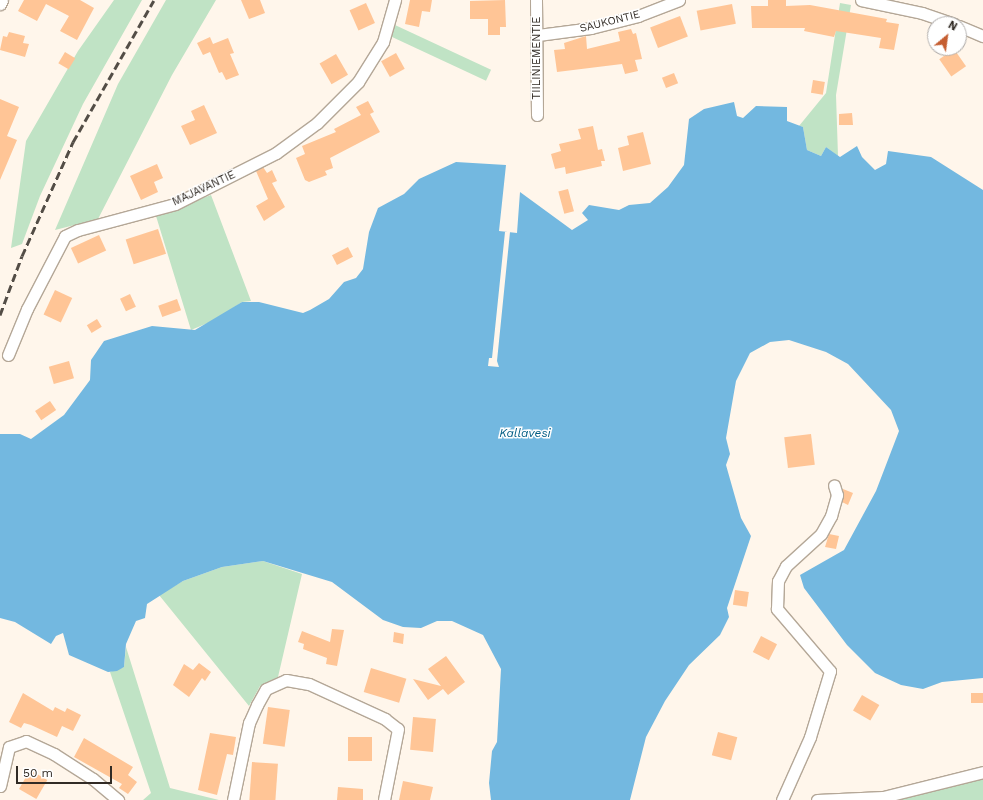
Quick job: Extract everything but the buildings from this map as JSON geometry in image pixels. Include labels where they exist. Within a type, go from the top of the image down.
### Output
[{"type":"street","points":[[0,4],[2,0]]},
{"type":"street","name":"MAJAVANTIE","points":[[8,355],[30,303],[65,236],[78,230],[175,204],[276,153],[317,123],[358,82],[382,42],[395,0]]},
{"type":"street","name":"TIILINIEMENTIE","points":[[536,0],[538,35],[537,116]]},
{"type":"street","name":"SAUKONTIE","points":[[538,35],[591,28],[638,16],[679,0]]},
{"type":"street","points":[[861,0],[931,16]]},
{"type":"street","points":[[967,29],[983,36]]},
{"type":"street","points":[[782,800],[810,737],[830,671],[777,609],[778,580],[786,566],[821,534],[828,522],[837,495],[834,485]]},
{"type":"street","points":[[232,800],[249,723],[257,705],[266,690],[286,680],[309,684],[385,720],[398,729],[384,800]]},
{"type":"street","points":[[0,786],[9,747],[26,741],[54,754],[93,779],[118,800]]},
{"type":"street","points":[[817,800],[883,797],[983,772]]},
{"type":"green space","points":[[114,0],[142,0],[83,104],[40,196],[22,244],[11,248],[26,141],[78,51]]},
{"type":"green space","points":[[166,0],[216,0],[172,75],[98,219],[55,230],[118,84]]},
{"type":"green space","points":[[840,3],[851,5],[836,95],[838,156],[826,147],[821,156],[807,150],[803,127],[799,126],[826,93]]},
{"type":"green space","points":[[395,25],[491,70],[486,81],[390,36]]},
{"type":"green space","points":[[211,195],[251,301],[242,302],[215,320],[191,330],[156,216]]},
{"type":"green space","points":[[263,561],[302,574],[278,677],[260,686],[249,706],[159,595],[183,581],[222,567]]},
{"type":"green space","points":[[126,647],[170,788],[219,800],[143,800],[151,793],[110,672],[124,667]]},
{"type":"green space","points":[[983,776],[983,800],[887,800]]},
{"type":"water","name":"Kallavesi","points":[[734,102],[737,116],[743,118],[756,106],[787,107],[787,121],[803,127],[807,150],[821,156],[826,147],[840,157],[857,146],[862,157],[875,170],[886,164],[888,151],[931,157],[983,190],[983,678],[942,682],[923,689],[901,685],[875,673],[847,645],[804,588],[800,575],[844,550],[876,491],[899,431],[891,410],[848,364],[826,352],[789,340],[770,342],[750,353],[736,381],[726,438],[730,454],[726,465],[741,518],[751,536],[727,608],[729,617],[720,635],[689,665],[665,701],[646,737],[630,800],[491,800],[489,783],[492,751],[497,742],[501,669],[483,635],[452,621],[437,621],[421,628],[403,627],[383,620],[332,582],[263,561],[222,567],[183,581],[147,604],[145,618],[136,621],[126,644],[124,667],[117,671],[108,672],[69,655],[63,633],[56,636],[51,644],[15,622],[0,618],[0,434],[20,434],[31,439],[64,415],[90,380],[91,360],[104,341],[152,326],[195,330],[242,302],[259,302],[303,313],[310,310],[329,299],[344,282],[356,278],[363,269],[369,232],[378,208],[404,194],[419,179],[456,162],[506,165],[499,231],[517,233],[520,192],[572,230],[588,220],[582,213],[589,205],[619,210],[629,205],[650,203],[668,187],[684,165],[689,119],[704,109]]},
{"type":"pier","points":[[505,232],[510,232],[497,361],[499,367],[488,366],[489,358],[492,358]]},
{"type":"railway","points":[[0,315],[22,256],[73,142],[154,0]]}]
